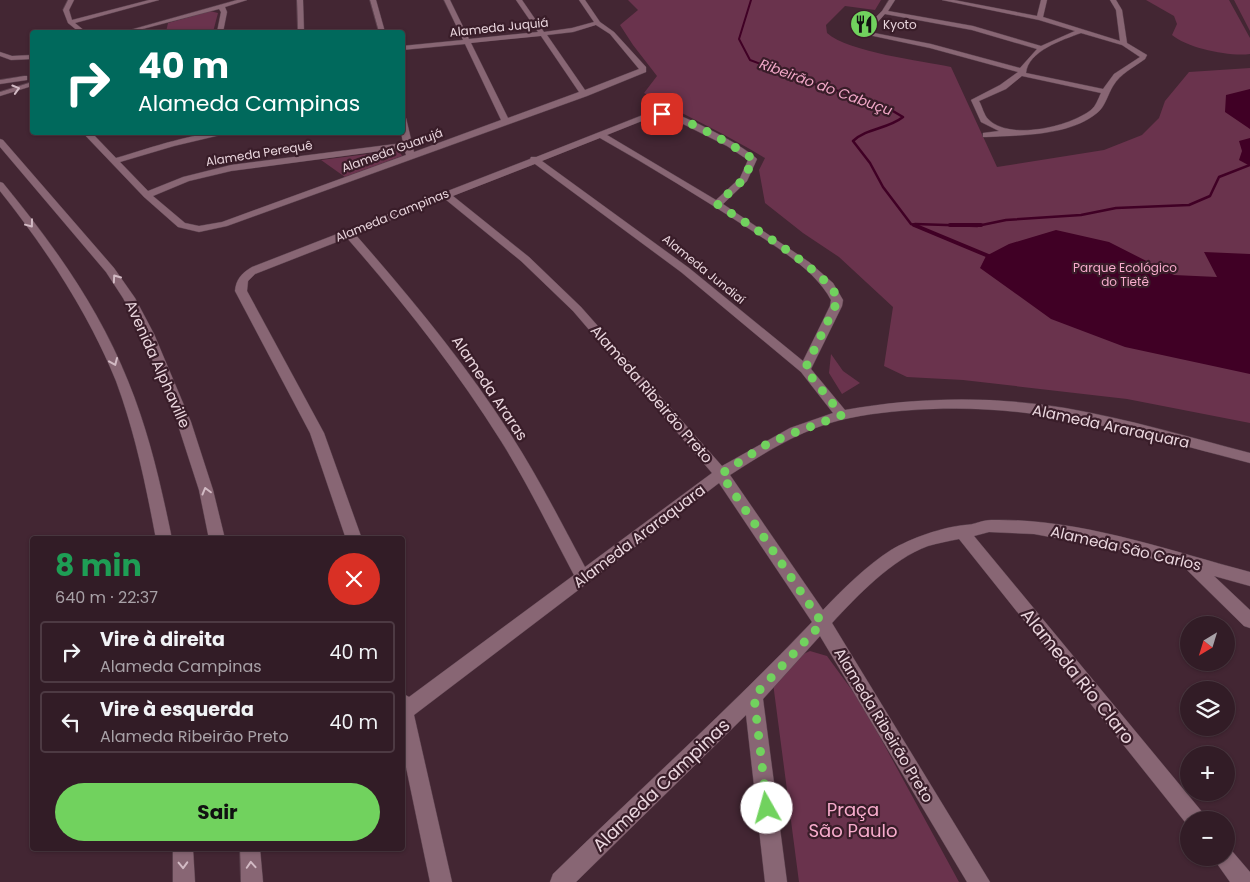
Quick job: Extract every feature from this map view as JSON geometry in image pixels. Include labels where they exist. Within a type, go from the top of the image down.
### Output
[{"type":"street","points":[[71,0],[65,11],[65,16],[80,30]]},
{"type":"street","points":[[70,22],[156,0]]},
{"type":"street","points":[[133,30],[201,12],[223,9],[244,0]]},
{"type":"street","points":[[300,0],[301,30]]},
{"type":"street","points":[[373,0],[381,30]]},
{"type":"street","points":[[447,0],[506,122]]},
{"type":"street","points":[[519,0],[584,94]]},
{"type":"street","name":"Alameda Guarujá","points":[[89,135],[147,195],[182,224],[199,229],[210,228],[638,75],[643,69],[612,33],[597,23],[595,17],[582,0]]},
{"type":"street","points":[[892,0],[884,12],[867,29],[866,33],[931,46],[988,64],[1105,92]]},
{"type":"street","points":[[945,0],[966,2],[1040,18],[1103,38],[1123,41],[1144,55],[1143,58],[1116,76],[1096,110],[1076,121],[1050,130],[986,135]]},
{"type":"street","points":[[1040,18],[1044,0]]},
{"type":"street","points":[[1113,0],[1119,9],[1123,41]]},
{"type":"street","points":[[220,30],[223,9]]},
{"type":"street","points":[[884,12],[973,28],[1042,48]]},
{"type":"street","points":[[156,30],[158,23]]},
{"type":"street","name":"Alameda Juquiá","points":[[405,48],[542,34],[573,30],[597,23]]},
{"type":"street","points":[[1010,134],[984,120],[975,102],[978,97],[995,91],[1042,48],[1080,31]]},
{"type":"street","points":[[0,54],[11,58],[30,56]]},
{"type":"street","points":[[0,82],[30,76]]},
{"type":"street","points":[[0,94],[30,85]]},
{"type":"street","name":"Alameda Campinas","points":[[353,536],[317,433],[240,291],[243,277],[445,194],[642,117],[662,114],[680,119],[730,144],[753,159],[744,179],[717,204]]},
{"type":"street","points":[[405,132],[411,157]]},
{"type":"street","points":[[599,134],[717,204],[812,269],[836,293],[838,300],[805,369]]},
{"type":"street","points":[[116,161],[172,144],[215,135]]},
{"type":"street","name":"Avenida Alphaville","points":[[0,142],[110,270],[129,298],[148,334],[184,422],[206,490],[216,536]]},
{"type":"street","name":"Alameda Perequê","points":[[147,195],[186,180],[231,168],[408,145]]},
{"type":"street","name":"Alameda Jundiaí","points":[[534,159],[605,209],[685,270],[805,369],[842,415]]},
{"type":"street","points":[[0,185],[70,279],[114,360],[135,416],[151,471],[163,536]]},
{"type":"street","name":"Alameda Ribeirão Preto","points":[[445,194],[525,259],[577,309],[721,474],[822,623],[979,882]]},
{"type":"street","name":"Alameda Araras","points":[[348,233],[422,318],[466,378],[507,440],[583,578]]},
{"type":"street","name":"Alameda Araraquara","points":[[405,705],[583,578],[721,474],[767,444],[842,415],[946,403],[1003,405],[1087,418],[1250,458]]},
{"type":"street","name":"Alameda São Carlos","points":[[822,623],[862,582],[896,555],[924,541],[961,531],[990,526],[1034,528],[1079,535],[1250,579]]},
{"type":"street","name":"Alameda Rio Claro","points":[[961,531],[1189,811]]},
{"type":"street","points":[[1189,562],[1250,621]]},
{"type":"street","name":"Alameda Campinas","points":[[561,882],[674,770],[754,696],[822,623]]},
{"type":"street","points":[[754,696],[776,882]]},
{"type":"street","points":[[405,711],[441,882]]},
{"type":"street","points":[[183,851],[184,882]]},
{"type":"street","points":[[250,851],[252,882]]},
{"type":"street","points":[[1231,866],[1244,882]]},
{"type":"green space","name":"Parque Ecológico do Tietê","points":[[628,0],[881,0],[875,10],[845,6],[826,25],[827,33],[837,40],[868,51],[951,67],[997,167],[1104,150],[1142,135],[1159,118],[1165,101],[1189,72],[1250,68],[1250,423],[1127,399],[963,380],[907,377],[884,366],[893,307],[839,257],[803,233],[765,203],[759,170],[765,158],[644,93],[657,76],[620,25],[638,10]]},
{"type":"green space","points":[[1146,0],[1229,0],[1250,38],[1250,54],[1220,53],[1198,48],[1179,40],[1172,35],[1177,24],[1174,16]]},
{"type":"green space","points":[[1234,0],[1250,0],[1250,31]]},
{"type":"green space","points":[[210,11],[218,13],[214,30],[166,30],[168,23]]},
{"type":"green space","points":[[399,150],[402,156],[345,177],[321,160]]},
{"type":"green space","points":[[831,354],[843,371],[860,383],[842,394],[829,373]]},
{"type":"green space","name":"Praça São Paulo","points":[[810,651],[827,656],[862,704],[959,882],[799,882],[773,683],[790,660]]},
{"type":"shaded area","points":[[1250,89],[1250,129],[1225,112],[1226,95]]},
{"type":"shaded area","points":[[1250,138],[1250,166],[1239,160],[1242,151],[1239,141]]},
{"type":"shaded area","points":[[1056,230],[1109,242],[1174,275],[1217,277],[1204,252],[1250,254],[1250,374],[1125,347],[1051,319],[980,268],[986,256],[1009,244]]},
{"type":"waterway","name":"Ribeirão do Cabuçu","points":[[751,0],[739,39],[750,60],[817,85],[868,99]]},
{"type":"waterway","name":"Ribeirão do Cabuçu","points":[[864,98],[881,104],[903,117],[891,124],[865,133],[853,141],[870,163],[883,187],[911,224],[914,225]]},
{"type":"waterway","points":[[915,224],[977,226],[1006,220],[1081,215],[1116,208],[1189,205],[1210,196],[1219,177],[1250,165]]},
{"type":"waterway","name":"Ribeirão do Cabuçu","points":[[914,225],[991,257]]},
{"type":"waterway","points":[[950,225],[981,225]]},
{"type":"place","name":"Kyoto","points":[[864,24]]},
{"type":"route","points":[[662,114],[680,119],[730,144],[753,159],[744,179],[717,204],[812,269],[836,293],[838,300],[805,369],[842,415],[767,444],[721,474],[822,623],[754,696],[767,808]]}]
